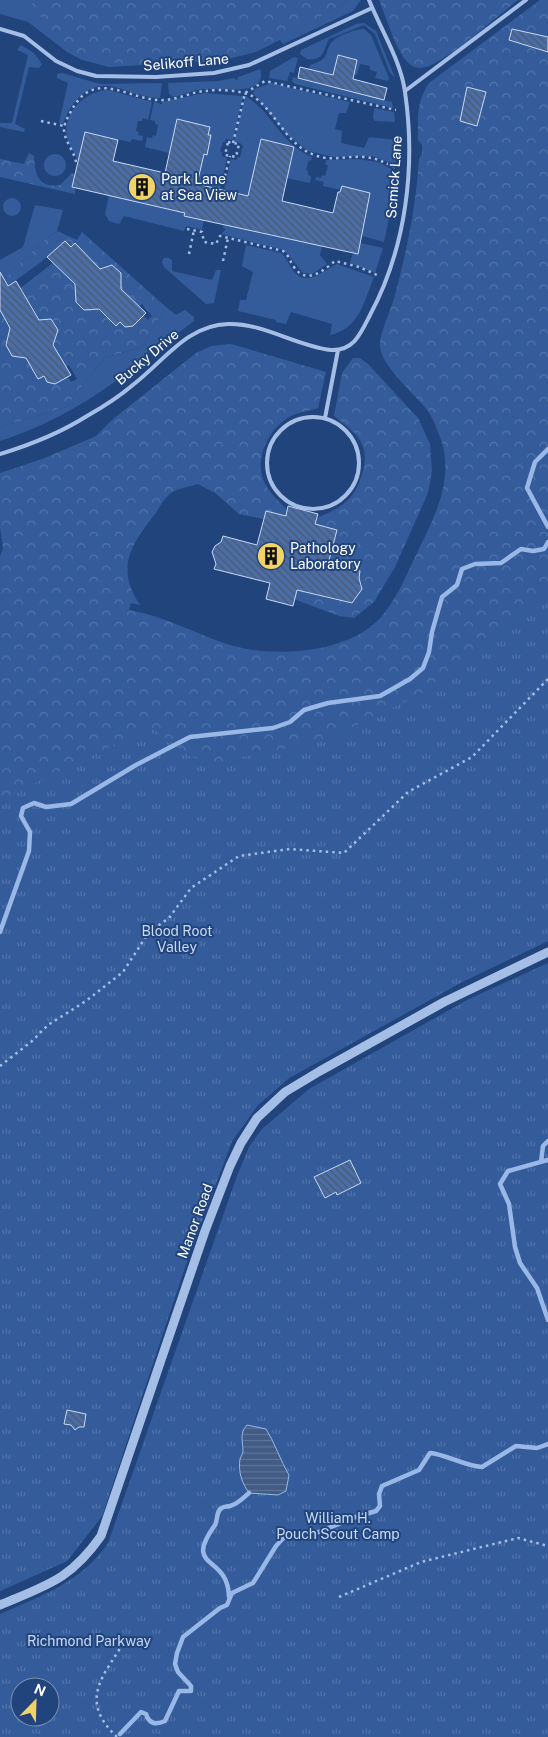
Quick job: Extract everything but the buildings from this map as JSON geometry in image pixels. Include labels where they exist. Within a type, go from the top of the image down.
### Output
[{"type":"street","name":"Manor Road","points":[[0,1605],[58,1580],[70,1572],[101,1536],[205,1231],[230,1166],[241,1143],[257,1118],[285,1092],[320,1071],[444,1002],[548,952]]},
{"type":"lane","name":"Scmick Lane","points":[[346,348],[359,336],[385,284],[401,227],[407,184],[409,150],[405,91],[402,77],[369,0]]},
{"type":"lane","points":[[405,91],[526,0]]},
{"type":"lane","name":"Selikoff Lane","points":[[0,29],[24,36],[56,61],[83,72],[96,76],[116,78],[156,77],[214,73],[249,66],[372,8]]},
{"type":"lane","name":"Bucky Drive","points":[[0,454],[51,435],[87,416],[134,384],[178,344],[203,329],[219,324],[239,325],[324,349],[338,350],[346,348]]},
{"type":"lane","points":[[325,418],[338,350]]},
{"type":"lane","points":[[304,418],[325,418],[342,427],[355,443],[360,462],[359,472],[351,490],[335,504],[325,508],[304,508],[286,499],[272,484],[268,474],[268,453],[278,434],[289,424],[304,418]]},
{"type":"path","points":[[233,143],[245,93],[257,84],[271,80],[396,110]]},
{"type":"path","points":[[76,162],[66,138],[64,126],[76,103],[91,91],[98,88],[114,88],[136,97],[162,100],[205,90],[245,93],[254,98],[288,137],[306,151],[328,158],[372,158],[398,169]]},
{"type":"path","points":[[41,120],[64,126]]},
{"type":"path","points":[[228,142],[239,144],[236,157],[230,156],[225,155],[228,142]]},
{"type":"path","points":[[225,176],[230,156]]},
{"type":"path","points":[[188,229],[202,232],[204,242],[216,244],[220,236],[283,251],[299,274],[306,276],[316,275],[335,261],[359,267],[376,275]]},
{"type":"path","points":[[189,254],[194,230]]},
{"type":"path","points":[[223,261],[228,238]]},
{"type":"path","points":[[0,1066],[31,1042],[48,1024],[86,1001],[122,972],[148,932],[169,918],[191,888],[239,856],[290,849],[344,853],[408,792],[472,757],[548,679]]},
{"type":"path","points":[[339,1597],[421,1562],[518,1538],[548,1546]]},
{"type":"path","points":[[117,1737],[103,1721],[97,1707],[96,1694],[99,1681],[127,1637]]},
{"type":"green space","points":[[0,0],[29,0],[52,30],[278,37],[342,5],[347,0],[361,0],[353,11],[283,44],[280,40],[256,52],[220,61],[109,67],[82,60],[67,52],[28,22],[0,14]]},
{"type":"green space","points":[[29,0],[347,0],[342,5],[285,35],[250,50],[185,62],[131,64],[107,62],[86,57],[70,50],[53,33]]},
{"type":"green space","points":[[379,0],[518,0],[450,54],[429,66],[420,68],[411,65],[401,53]]},
{"type":"green space","points":[[540,0],[548,0],[548,941],[462,982],[289,1078],[258,1105],[232,1141],[189,1255],[102,1516],[67,1561],[0,1591],[0,556],[3,548],[0,527],[0,473],[45,458],[96,436],[112,420],[196,353],[211,346],[231,344],[326,372],[318,408],[291,416],[283,421],[271,435],[263,452],[261,470],[263,479],[270,492],[287,510],[286,516],[266,511],[264,519],[239,514],[215,493],[198,484],[174,491],[164,500],[139,536],[129,557],[127,568],[128,580],[132,592],[140,605],[131,603],[129,610],[167,620],[227,644],[245,649],[265,651],[287,652],[330,646],[350,639],[368,629],[382,616],[401,587],[429,529],[443,489],[445,475],[443,446],[428,411],[393,372],[382,355],[380,347],[380,341],[399,278],[413,211],[419,159],[422,154],[422,145],[418,140],[420,104],[429,83]]},
{"type":"green space","points":[[364,23],[376,31],[395,78],[390,73],[375,34],[364,25],[329,39],[320,57],[307,59],[300,54],[301,50],[356,24]]},
{"type":"green space","points":[[364,29],[371,35],[389,78],[388,81],[375,78],[377,72],[370,70],[370,66],[360,64],[357,75],[354,74],[357,60],[339,55],[333,75],[309,69],[310,65],[321,61],[325,57],[334,40],[346,33]]},
{"type":"green space","points":[[21,45],[34,53],[42,64],[39,68],[29,67],[15,124],[25,129],[24,132],[0,127],[0,123],[12,123],[28,55],[17,50]]},
{"type":"green space","points":[[294,57],[298,58],[294,73],[290,72],[287,81],[269,78],[270,71]]},
{"type":"green space","points":[[260,69],[261,78],[257,84],[251,87],[232,90],[203,89],[173,97],[169,94],[168,83],[218,81],[234,78],[236,80],[238,77]]},
{"type":"green space","points":[[62,73],[100,84],[162,83],[160,98],[142,96],[115,87],[97,87],[82,95],[70,108],[63,124],[59,123],[68,83],[57,78],[57,74]]},
{"type":"green space","points":[[293,77],[392,102],[393,108],[295,84],[292,81]]},
{"type":"green space","points":[[271,83],[350,102],[346,113],[339,113],[335,129],[342,131],[341,143],[364,148],[369,137],[396,140],[396,165],[372,156],[333,157],[308,151],[286,134],[253,93],[255,89]]},
{"type":"green space","points":[[109,90],[152,102],[148,120],[143,118],[142,121],[138,121],[136,131],[139,132],[138,135],[143,136],[142,141],[132,139],[130,142],[85,132],[78,161],[67,137],[66,128],[68,120],[77,105],[84,99],[100,91]]},
{"type":"green space","points":[[204,93],[243,96],[233,140],[226,139],[220,151],[222,156],[227,158],[220,189],[197,184],[204,154],[207,155],[211,136],[208,135],[210,127],[177,119],[169,153],[145,147],[147,137],[152,138],[153,135],[156,136],[158,125],[155,124],[155,121],[150,120],[154,102],[162,104],[162,102]]},
{"type":"green space","points":[[245,96],[263,111],[292,144],[312,157],[306,170],[308,175],[311,176],[310,183],[287,178],[294,147],[261,139],[248,196],[224,190],[231,159],[236,160],[240,157],[243,146],[234,141]]},
{"type":"green space","points":[[374,108],[394,112],[395,122],[375,121],[373,118]]},
{"type":"green space","points":[[29,153],[34,156],[35,168],[39,178],[46,184],[60,185],[72,173],[75,174],[75,194],[0,177],[0,159],[24,164]]},
{"type":"green space","points":[[55,154],[63,157],[66,165],[63,173],[55,176],[47,173],[44,165],[47,157]]},
{"type":"green space","points":[[357,159],[378,162],[395,171],[392,204],[384,242],[362,236],[370,193],[342,187],[341,190],[323,186],[324,182],[315,180],[316,177],[321,178],[322,175],[325,176],[328,166],[325,164],[326,160]]},
{"type":"green space","points":[[109,195],[185,213],[184,216],[204,220],[202,230],[186,226],[184,231],[124,216],[119,224],[109,221],[105,214]]},
{"type":"green space","points":[[8,198],[16,198],[21,203],[19,214],[8,216],[3,211],[3,203]]},
{"type":"green space","points":[[35,205],[63,210],[57,231],[42,242],[4,279],[0,272],[0,260],[23,247]]},
{"type":"green space","points":[[223,225],[322,246],[320,255],[327,264],[312,274],[303,273],[284,250],[221,234],[226,229],[223,228]]},
{"type":"green space","points":[[57,231],[77,240],[82,232],[166,307],[142,347],[104,358],[66,407],[0,427],[0,310],[14,334],[12,355],[25,356],[47,382],[55,384],[61,381],[66,373],[71,382],[77,379],[69,365],[66,367],[51,341],[57,329],[51,319],[39,320],[21,289],[17,291],[59,258],[55,264],[80,289],[75,293],[76,302],[84,310],[96,307],[115,326],[120,322],[125,327],[133,326],[137,322],[140,312],[148,320],[152,316],[142,304],[139,307],[118,286],[121,273],[113,265],[100,269],[75,244],[71,247],[65,241],[41,262],[8,286],[4,279],[42,242]]},
{"type":"green space","points":[[360,243],[383,248],[375,273],[350,263],[353,253],[358,254]]},
{"type":"green space","points":[[246,245],[281,253],[297,275],[303,278],[314,277],[337,264],[374,277],[363,305],[354,321],[340,332],[330,335],[332,324],[291,312],[286,324],[238,311],[240,300],[246,300],[253,272],[242,266]]},
{"type":"green space","points":[[164,258],[172,260],[172,271],[212,280],[216,270],[221,270],[214,303],[206,304],[164,267],[162,262]]},
{"type":"green space","points":[[166,307],[176,315],[185,310],[194,317],[194,321],[178,333],[175,330],[169,334],[133,368],[102,391],[70,411],[18,435],[0,441],[0,427],[66,407],[104,358],[142,347]]},
{"type":"green space","points":[[353,358],[360,358],[368,364],[418,418],[430,444],[432,471],[428,493],[395,567],[374,602],[354,618],[339,616],[294,599],[297,590],[352,604],[353,599],[361,591],[360,570],[328,564],[336,530],[315,524],[317,518],[340,507],[351,497],[359,483],[364,468],[365,454],[361,442],[351,430],[334,416],[342,373]]},
{"type":"green space","name":"Blood Root Valley","points":[[548,582],[548,941],[462,982],[289,1078],[258,1105],[232,1141],[189,1255],[102,1516],[67,1561],[0,1591],[0,800],[151,727],[190,756],[211,764],[326,740],[421,694],[500,625],[517,619]]},
{"type":"green space","name":"William H. Pouch Scout Camp","points":[[548,963],[548,1737],[0,1737],[0,1614],[45,1594],[73,1578],[98,1557],[108,1543],[237,1176],[249,1147],[262,1129],[309,1089],[467,1000]]},
{"type":"shaded area","points":[[247,1425],[266,1429],[269,1434],[289,1475],[286,1491],[278,1495],[249,1493],[241,1477],[240,1468],[240,1459],[243,1452],[242,1435]]},
{"type":"waterway","points":[[548,449],[535,462],[527,488],[548,527]]},
{"type":"waterway","points":[[0,932],[29,851],[30,832],[21,816],[23,808],[34,803],[46,807],[71,804],[136,765],[190,737],[273,728],[290,722],[304,710],[328,703],[380,696],[410,679],[423,668],[429,652],[432,632],[442,597],[457,585],[462,569],[475,564],[501,563],[521,549],[533,551],[544,549],[548,542]]},
{"type":"waterway","points":[[541,1162],[543,1146],[548,1141]]},
{"type":"waterway","points":[[548,1160],[508,1171],[500,1184],[509,1204],[515,1247],[520,1263],[537,1288],[548,1320]]},
{"type":"waterway","points":[[120,1734],[141,1712],[146,1714],[153,1723],[165,1721],[179,1691],[191,1691],[191,1686],[178,1672],[175,1664],[183,1637],[220,1608],[227,1605],[232,1593],[253,1583],[276,1546],[287,1534],[297,1532],[316,1533],[376,1511],[380,1506],[379,1494],[382,1486],[419,1470],[430,1453],[442,1455],[468,1465],[482,1467],[516,1446],[537,1448],[548,1444]]},
{"type":"waterway","points":[[229,1597],[227,1583],[222,1574],[209,1562],[203,1549],[206,1539],[216,1523],[220,1509],[236,1504],[249,1493]]},
{"type":"place","name":"Park Lane at Sea View","points":[[142,187]]},
{"type":"place","name":"Pathology Laboratory","points":[[271,556]]},
{"type":"park label","name":"Richmond Parkway","points":[[89,1641]]}]
